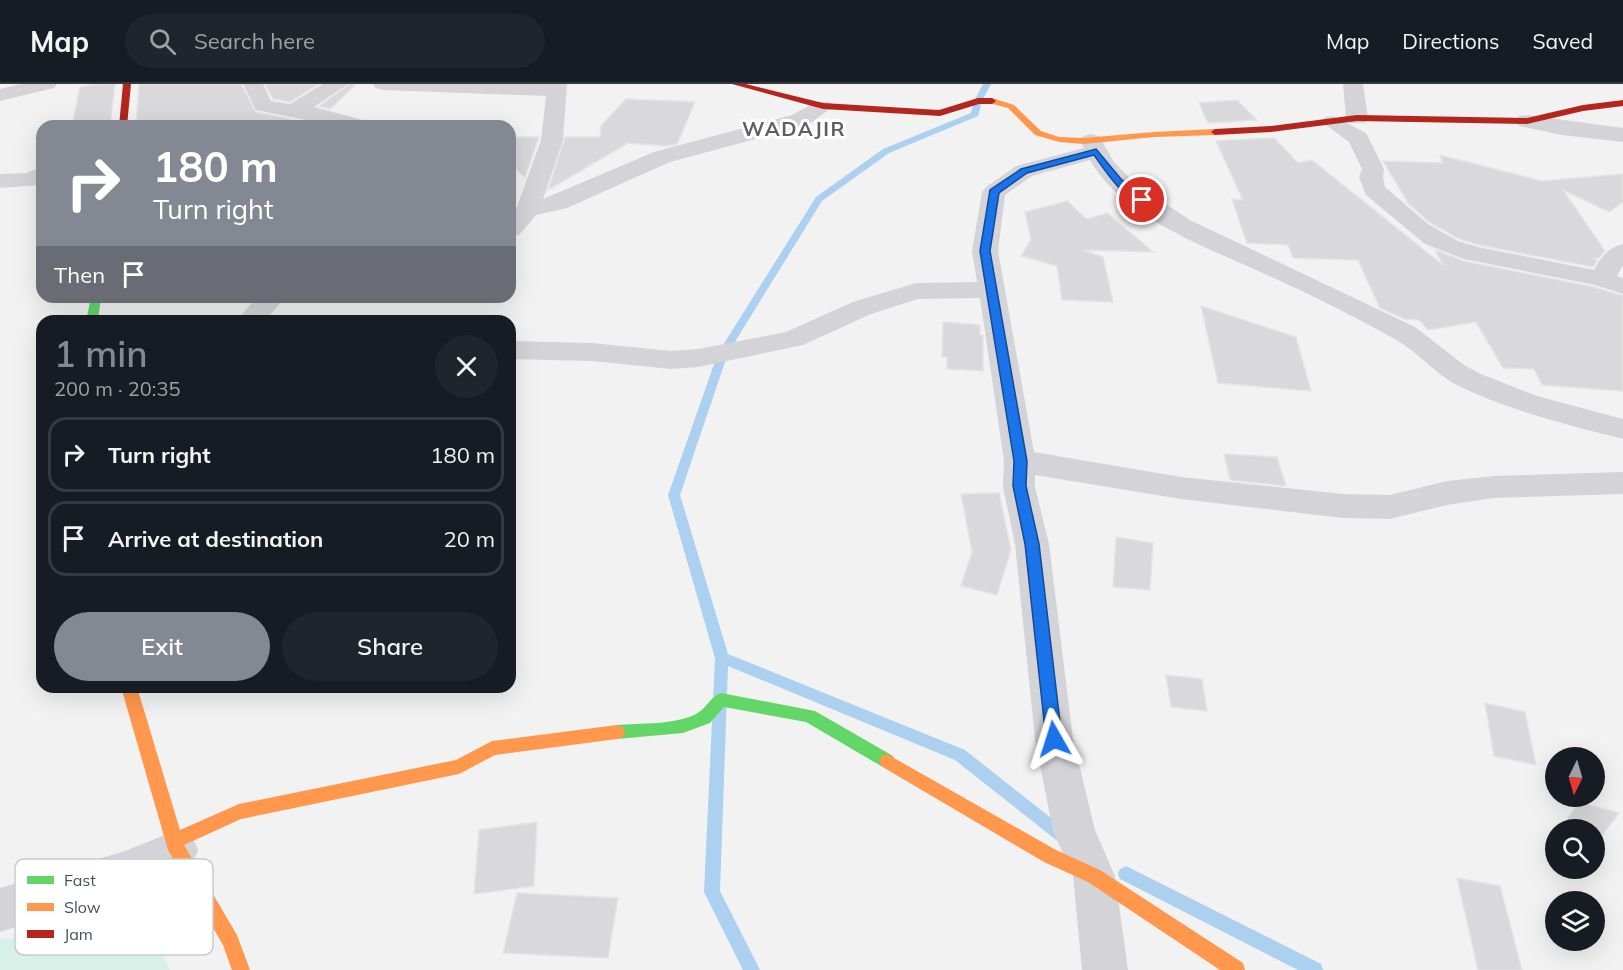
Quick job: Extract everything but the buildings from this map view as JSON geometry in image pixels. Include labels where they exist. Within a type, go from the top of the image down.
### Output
[{"type":"street","points":[[0,95],[47,84]]},
{"type":"street","points":[[124,120],[127,84]]},
{"type":"street","points":[[253,84],[256,112],[294,110],[338,120]]},
{"type":"street","points":[[294,110],[338,84]]},
{"type":"street","points":[[383,84],[557,87],[552,140],[528,208],[516,223]]},
{"type":"street","points":[[736,84],[823,106],[940,113],[978,101],[991,100],[1013,106],[1030,128],[1041,135],[1094,146],[1118,182],[1175,220],[1215,242],[1300,280],[1407,334],[1430,348],[1447,366],[1468,380],[1517,399],[1623,429]]},
{"type":"street","points":[[1353,84],[1345,120],[1358,138],[1373,169],[1371,177],[1374,190],[1396,203],[1413,224],[1425,233],[1454,249],[1613,283],[1612,261],[1623,252]]},
{"type":"street","points":[[1527,121],[1583,108],[1623,103]]},
{"type":"street","points":[[528,208],[559,203],[662,157],[800,120],[823,106]]},
{"type":"street","points":[[1105,970],[1094,876],[1074,831],[1054,739],[1032,544],[1019,486],[1020,461],[985,251],[994,192],[1024,171],[1094,146],[1345,120],[1527,121],[1562,128],[1623,135]]},
{"type":"street","points":[[0,181],[32,180],[36,177]]},
{"type":"street","points":[[516,350],[592,352],[671,360],[698,358],[793,339],[869,305],[916,291],[993,290]]},
{"type":"street","points":[[256,315],[266,303]]},
{"type":"street","points":[[1020,461],[1181,488],[1343,506],[1390,507],[1447,493],[1494,487],[1623,483]]},
{"type":"street","points":[[131,693],[176,846],[184,859]]},
{"type":"street","points":[[150,859],[239,812],[459,767],[492,748],[630,730],[683,726],[704,718],[721,700],[809,716],[1050,856],[1094,876],[1236,970]]},
{"type":"street","points":[[0,910],[15,905]]},
{"type":"street","points":[[213,910],[231,941],[240,970]]},
{"type":"green space","points":[[15,938],[15,955],[163,955],[170,970],[0,970],[0,939]]},
{"type":"waterway","points":[[722,658],[674,495],[723,353],[819,199],[886,151],[975,114],[978,101],[987,84]]},
{"type":"waterway","points":[[722,658],[960,755],[1065,838]]},
{"type":"waterway","points":[[722,658],[712,892],[752,970]]},
{"type":"waterway","points":[[1126,874],[1315,970]]},
{"type":"traffic: fast","points":[[93,315],[95,303]]},
{"type":"traffic: fast","points":[[617,732],[683,726],[704,718],[721,700],[809,716],[887,761]]},
{"type":"traffic: slow","points":[[992,101],[1011,106],[1038,133],[1059,140],[1084,141],[1154,134],[1215,132]]},
{"type":"traffic: slow","points":[[131,693],[177,850],[182,859]]},
{"type":"traffic: slow","points":[[175,841],[239,812],[459,767],[492,748],[617,732]]},
{"type":"traffic: slow","points":[[887,761],[1050,856],[1094,876],[1236,970]]},
{"type":"traffic: slow","points":[[213,911],[231,941],[241,970]]},
{"type":"traffic: jam","points":[[124,120],[127,84]]},
{"type":"traffic: jam","points":[[736,84],[823,106],[940,113],[978,101],[992,101]]},
{"type":"traffic: jam","points":[[1215,132],[1271,129],[1357,118],[1527,121],[1583,108],[1623,103]]},
{"type":"district","name":"WADAJIR","points":[[794,128]]},
{"type":"route","points":[[1054,739],[1032,544],[1019,486],[1020,461],[985,251],[988,225],[994,192],[1024,171],[1096,151],[1118,182],[1142,200]]}]
